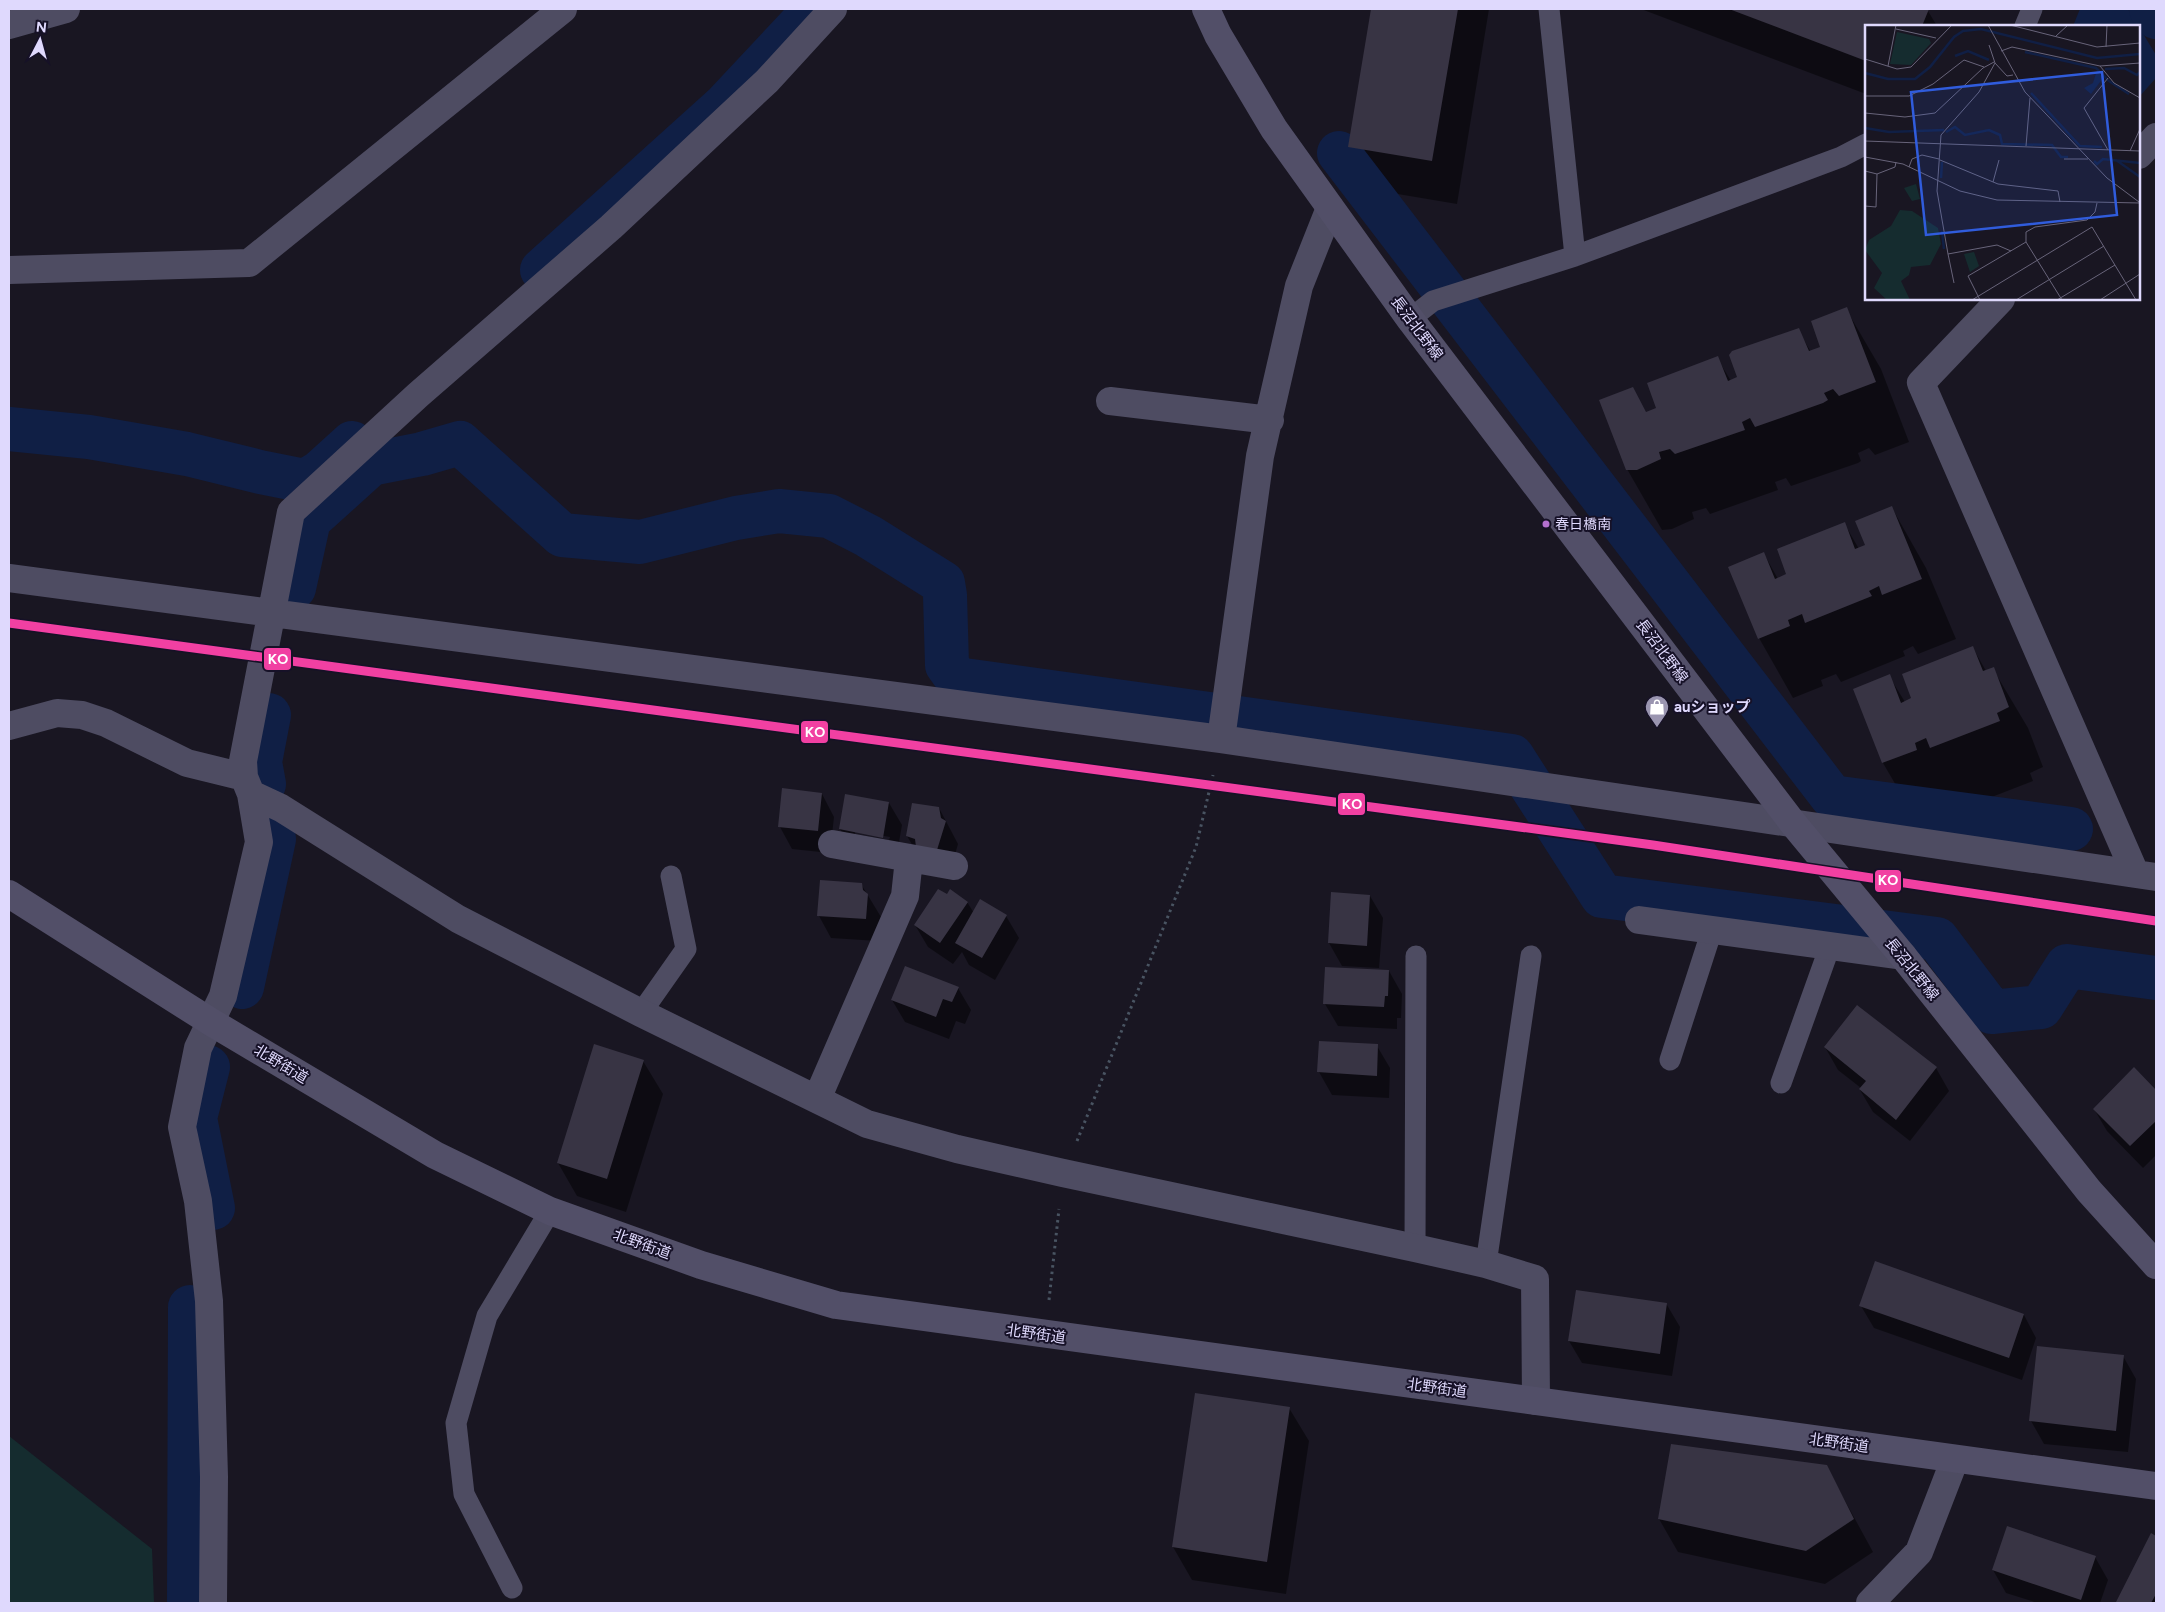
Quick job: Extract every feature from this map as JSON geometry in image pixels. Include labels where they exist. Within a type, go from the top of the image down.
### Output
[{"type":"main road","name":"長沼北野線","points":[[1206,9],[1218,35],[1274,129],[1410,319],[1792,822],[1903,956],[2088,1191],[2156,1265]]},
{"type":"main road","name":"北野街道","points":[[9,894],[211,1022],[435,1155],[550,1211],[701,1265],[836,1305],[2156,1486]]},
{"type":"street","points":[[9,25],[66,9]]},
{"type":"street","points":[[9,270],[249,263],[563,9]]},
{"type":"street","points":[[213,1603],[214,1477],[209,1301],[198,1201],[182,1127],[198,1048],[223,996],[259,842],[243,761],[291,512],[418,395],[611,227],[767,81],[833,9]]},
{"type":"street","points":[[2140,154],[2156,137]]},
{"type":"street","points":[[1221,739],[1260,456],[1300,286],[1330,208]]},
{"type":"street","points":[[2000,300],[1921,383],[2146,875]]},
{"type":"street","points":[[1110,401],[1270,420]]},
{"type":"street","points":[[9,578],[1221,739],[2146,875]]},
{"type":"street","points":[[9,726],[57,713],[82,715],[106,724],[188,763],[248,786],[458,919],[641,1013],[867,1124],[958,1149],[1486,1264],[1534,1279],[1536,1401]]},
{"type":"street","points":[[832,844],[954,866]]},
{"type":"street","points":[[817,1099],[905,896],[909,859]]},
{"type":"street","points":[[1639,920],[1903,956]]},
{"type":"street","points":[[1870,1603],[1919,1552],[1955,1459]]},
{"type":"lane","points":[[1549,9],[1575,256]]},
{"type":"lane","points":[[2025,25],[2032,9]]},
{"type":"lane","points":[[1410,319],[1433,301],[1575,256],[1841,157],[1865,145]]},
{"type":"lane","points":[[641,1013],[686,949],[671,876]]},
{"type":"lane","points":[[1670,1060],[1712,930]]},
{"type":"lane","points":[[1781,1083],[1830,946]]},
{"type":"lane","points":[[1415,1248],[1416,956]]},
{"type":"lane","points":[[1486,1264],[1531,956]]},
{"type":"lane","points":[[512,1588],[464,1494],[456,1423],[487,1316],[550,1211]]},
{"type":"path","points":[[1045,1335],[1063,1173],[1196,847],[1221,739]]},
{"type":"green space","points":[[9,1436],[152,1549],[154,1603],[9,1603]]},
{"type":"water","points":[[2080,9],[2128,9],[2137,25],[2073,25]]},
{"type":"water","points":[[2140,29],[2156,55],[2156,78],[2140,96]]},
{"type":"building","points":[[1371,9],[1458,9],[1432,161],[1348,147]]},
{"type":"building","points":[[1729,9],[1929,9],[1922,25],[1865,25],[1865,61]]},
{"type":"building","points":[[1847,307],[1876,382],[1839,396],[1833,389],[1824,393],[1828,400],[1823,403],[1755,427],[1750,418],[1742,422],[1745,430],[1675,454],[1670,449],[1659,452],[1661,459],[1637,470],[1626,470],[1599,400],[1633,387],[1646,412],[1656,408],[1647,383],[1718,356],[1728,381],[1737,377],[1729,355],[1732,351],[1799,328],[1809,351],[1820,347],[1811,321]]},
{"type":"building","points":[[1892,506],[1922,579],[1882,595],[1879,586],[1869,591],[1872,596],[1805,623],[1802,614],[1788,620],[1790,626],[1758,639],[1728,567],[1764,552],[1775,579],[1786,574],[1777,549],[1845,522],[1855,549],[1865,545],[1855,521]]},
{"type":"building","points":[[1973,646],[1983,671],[1994,667],[2009,707],[1997,713],[2000,721],[1930,748],[1926,738],[1915,743],[1917,750],[1882,763],[1853,689],[1890,674],[1901,703],[1911,698],[1902,674]]},
{"type":"building","points":[[782,788],[822,793],[818,831],[778,827]]},
{"type":"building","points":[[845,794],[889,802],[883,838],[839,829]]},
{"type":"building","points":[[912,803],[939,807],[941,818],[946,821],[937,850],[916,847],[915,839],[906,836]]},
{"type":"building","points":[[820,880],[862,883],[863,890],[868,894],[866,919],[817,916]]},
{"type":"building","points":[[938,889],[947,894],[950,889],[968,902],[940,943],[914,925]]},
{"type":"building","points":[[1331,892],[1370,895],[1367,946],[1328,943]]},
{"type":"building","points":[[980,899],[1007,915],[982,958],[955,943]]},
{"type":"building","points":[[905,966],[959,987],[952,1002],[943,999],[936,1017],[891,1000]]},
{"type":"building","points":[[1325,967],[1389,970],[1388,996],[1385,996],[1384,1007],[1323,1004]]},
{"type":"building","points":[[1857,1005],[1937,1067],[1896,1120],[1859,1089],[1866,1081],[1824,1047]]},
{"type":"building","points":[[1319,1041],[1378,1044],[1377,1076],[1317,1072]]},
{"type":"building","points":[[594,1044],[644,1060],[607,1179],[557,1163]]},
{"type":"building","points":[[2134,1067],[2156,1090],[2156,1121],[2130,1146],[2093,1109]]},
{"type":"building","points":[[1875,1261],[2024,1314],[2009,1358],[1859,1306]]},
{"type":"building","points":[[1576,1290],[1667,1303],[1660,1354],[1568,1341]]},
{"type":"building","points":[[2037,1346],[2124,1355],[2116,1431],[2029,1421]]},
{"type":"building","points":[[1195,1393],[1290,1407],[1267,1562],[1172,1547]]},
{"type":"building","points":[[1671,1444],[1827,1465],[1854,1519],[1806,1551],[1658,1519]]},
{"type":"building","points":[[2007,1526],[2096,1556],[2081,1600],[1992,1570]]},
{"type":"building","points":[[2151,1533],[2156,1536],[2156,1594],[2151,1603],[2116,1602]]},
{"type":"waterway","points":[[542,270],[725,105],[815,9]]},
{"type":"waterway","points":[[2151,9],[2156,17]]},
{"type":"waterway","points":[[1339,153],[1832,797],[2071,829]]},
{"type":"waterway","points":[[9,429],[89,437],[187,454],[305,481],[320,472],[352,443]]},
{"type":"waterway","points":[[294,588],[309,520],[371,464],[422,454],[460,443],[562,535],[640,542],[736,518],[779,511],[829,516],[868,536],[943,583],[947,665],[957,679],[1512,756],[1602,896],[1937,939],[1992,1012],[2041,1007],[2067,966],[2156,978]]},
{"type":"waterway","points":[[264,784],[260,762],[269,715]]},
{"type":"waterway","points":[[242,987],[274,839],[269,814]]},
{"type":"waterway","points":[[208,1067],[195,1118],[213,1208]]},
{"type":"waterway","points":[[189,1603],[190,1307]]},
{"type":"transit line","name":"KO","points":[[9,623],[1653,845],[2156,921]]},
{"type":"place","name":"春日橋南","points":[[1546,524]]},
{"type":"place","name":"auショップ","points":[[1657,728]]}]
